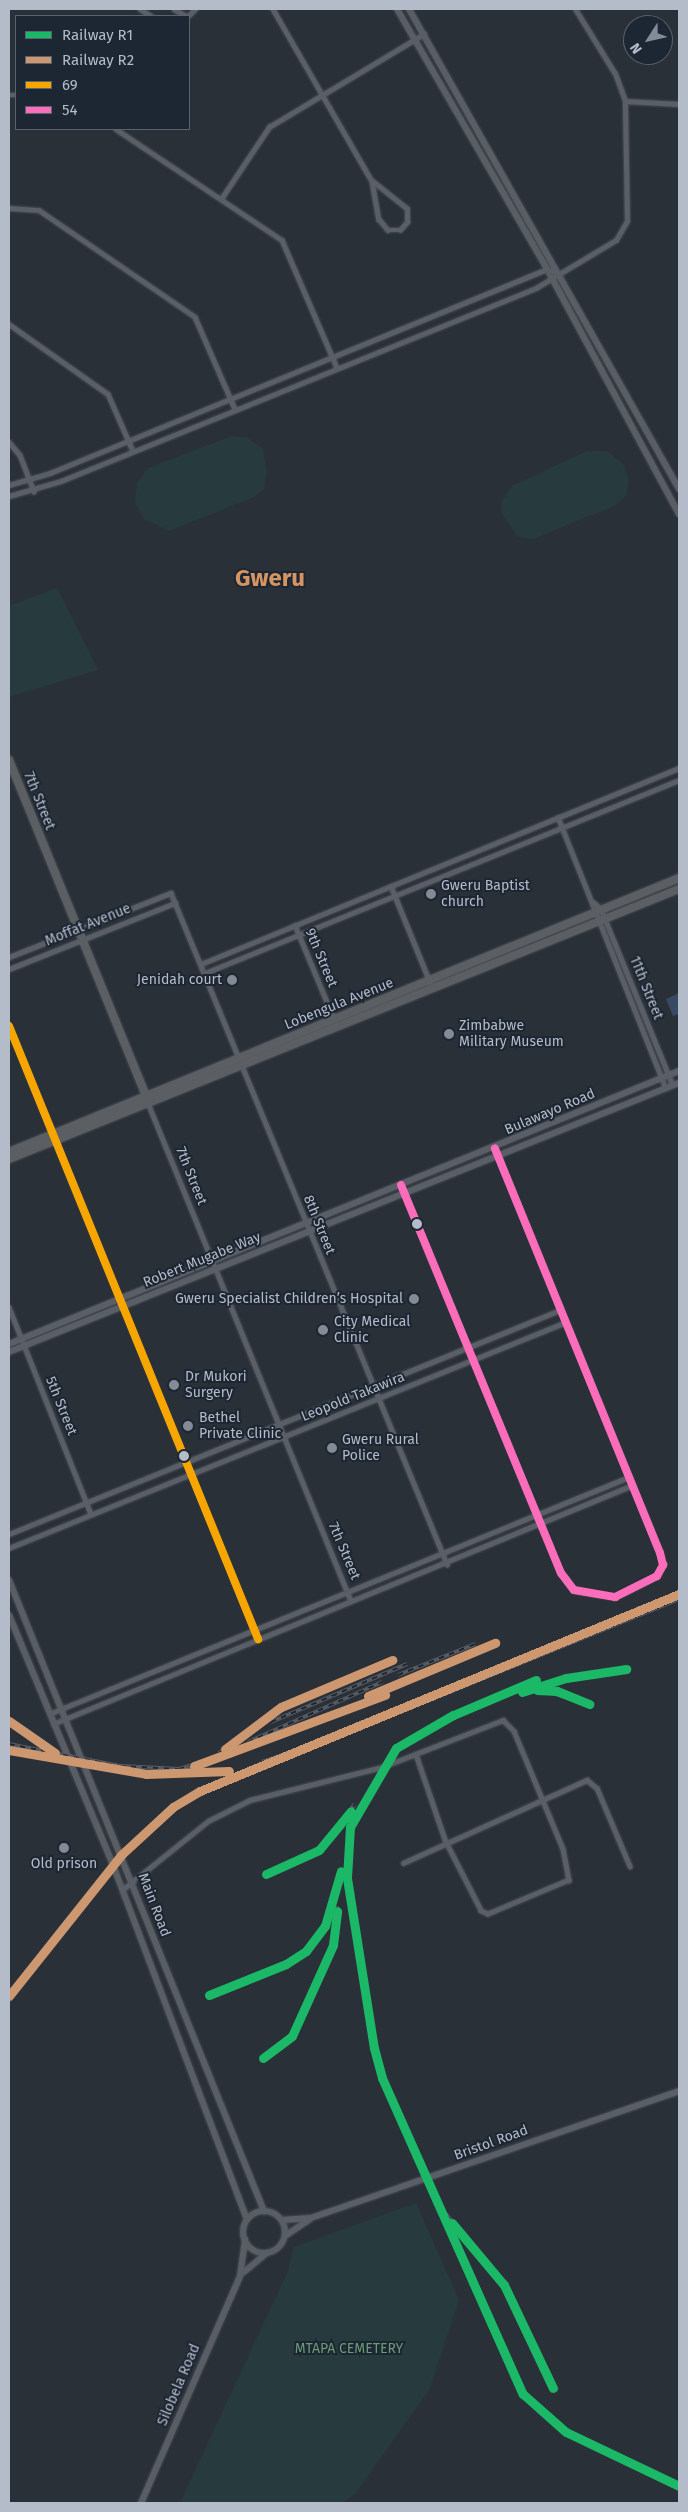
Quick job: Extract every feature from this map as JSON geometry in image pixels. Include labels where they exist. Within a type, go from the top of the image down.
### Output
[{"type":"highway","name":"7th Street","points":[[9,763],[12,776],[147,1100]]},
{"type":"highway","name":"Lobengula Avenue","points":[[336,1023],[429,980],[679,878]]},
{"type":"highway","name":"Lobengula Avenue","points":[[9,1152],[54,1137],[336,1023],[432,988],[679,889]]},
{"type":"highway","name":"Lobengula Avenue","points":[[9,1159],[54,1137]]},
{"type":"main road","points":[[397,9],[547,269],[679,514]]},
{"type":"main road","points":[[409,9],[561,272],[679,489]]},
{"type":"main road","name":"Main Road","points":[[9,1580],[264,2211]]},
{"type":"main road","name":"Main Road","points":[[9,1615],[122,1890],[247,2220]]},
{"type":"main road","points":[[20,1642],[32,1639]]},
{"type":"main road","points":[[156,1977],[167,1972]]},
{"type":"main road","points":[[264,2211],[282,2220],[285,2236],[270,2252],[255,2250],[245,2239],[247,2220],[264,2211]]},
{"type":"main road","name":"Silobela Road","points":[[141,2503],[240,2276],[245,2239]]},
{"type":"main road","name":"Silobela Road","points":[[240,2276],[270,2252]]},
{"type":"street","points":[[174,9],[185,15]]},
{"type":"street","points":[[273,9],[372,181],[379,219],[388,230],[400,230],[407,222],[407,209],[372,181]]},
{"type":"street","points":[[9,496],[34,490],[133,451],[553,281],[561,272],[624,232],[624,101],[615,74],[575,9]]},
{"type":"street","points":[[221,199],[260,135],[322,93],[424,34]]},
{"type":"street","points":[[624,101],[679,104]]},
{"type":"street","points":[[118,130],[282,240],[337,368]]},
{"type":"street","points":[[9,208],[39,210],[188,310],[199,324],[235,409]]},
{"type":"street","points":[[9,485],[30,480],[231,400],[547,269],[561,272]]},
{"type":"street","points":[[438,314],[442,326]]},
{"type":"street","points":[[9,324],[102,388],[133,451]]},
{"type":"street","points":[[9,442],[20,455],[34,490]]},
{"type":"street","points":[[201,964],[679,768]]},
{"type":"street","points":[[205,973],[679,780]]},
{"type":"street","name":"11th Street","points":[[558,817],[597,911],[605,919],[669,1076],[676,1084]]},
{"type":"street","points":[[478,850],[482,859]]},
{"type":"street","points":[[391,886],[432,988]]},
{"type":"street","name":"Moffat Avenue","points":[[9,957],[171,893]]},
{"type":"street","name":"8th Street","points":[[171,893],[310,1231],[372,1388],[448,1564]]},
{"type":"street","name":"Moffat Avenue","points":[[9,969],[175,902]]},
{"type":"street","points":[[342,906],[346,914]]},
{"type":"street","name":"11th Street","points":[[597,911],[596,922],[666,1088]]},
{"type":"street","name":"9th Street","points":[[295,925],[336,1023]]},
{"type":"street","points":[[9,1026],[189,1474],[258,1639]]},
{"type":"street","name":"Bulawayo Road","points":[[401,1185],[679,1072]]},
{"type":"street","name":"Bulawayo Road","points":[[404,1194],[676,1084]]},
{"type":"street","name":"7th Street","points":[[147,1100],[351,1601]]},
{"type":"street","points":[[401,1185],[540,1525],[565,1580],[579,1592],[614,1597],[657,1576],[663,1565],[630,1477],[495,1148]]},
{"type":"street","name":"Robert Mugabe Way","points":[[9,1344],[212,1260],[401,1185]]},
{"type":"street","name":"Robert Mugabe Way","points":[[9,1352],[404,1194]]},
{"type":"street","name":"5th Street","points":[[9,1307],[91,1514]]},
{"type":"street","name":"Leopold Takawira","points":[[9,1534],[560,1310]]},
{"type":"street","name":"Leopold Takawira","points":[[9,1548],[566,1322]]},
{"type":"street","points":[[49,1714],[442,1550],[630,1477]]},
{"type":"street","points":[[53,1724],[351,1601],[448,1564],[633,1485]]},
{"type":"street","points":[[154,1669],[159,1680]]},
{"type":"street","points":[[122,1890],[208,1821],[243,1803],[416,1756],[498,1721],[508,1722],[569,1864],[571,1876],[566,1882],[488,1914],[481,1911],[446,1842],[416,1756]]},
{"type":"street","points":[[402,1863],[582,1780],[591,1782],[630,1866]]},
{"type":"street","name":"Bristol Road","points":[[285,2236],[312,2218],[679,2090]]},
{"type":"street","name":"Bristol Road","points":[[282,2220],[312,2218]]},
{"type":"green space","points":[[232,436],[248,438],[263,449],[267,472],[264,489],[252,498],[169,531],[144,519],[135,503],[137,483],[148,468]]},
{"type":"green space","points":[[587,451],[607,451],[623,464],[629,480],[626,496],[614,506],[533,539],[518,537],[502,514],[502,501],[512,486]]},
{"type":"green space","points":[[57,588],[98,670],[9,697],[9,606]]},
{"type":"green space","name":"MTAPA CEMETERY","points":[[416,2203],[459,2300],[429,2390],[355,2494],[343,2503],[180,2503],[287,2273],[294,2247]]},
{"type":"water","points":[[679,993],[679,1014],[673,1016],[666,999]]},
{"type":"railway","points":[[262,1762],[348,1733],[679,1599]]},
{"type":"railway","points":[[375,1693],[495,1643]]},
{"type":"railway","points":[[398,1675],[475,1644]]},
{"type":"railway","points":[[219,1753],[281,1707],[392,1660]]},
{"type":"railway","points":[[271,1722],[407,1664]]},
{"type":"railway","points":[[526,1691],[566,1678],[626,1669]]},
{"type":"railway","points":[[536,1680],[453,1715],[396,1748],[350,1827],[347,1878],[374,2048],[382,2078],[523,2394],[566,2432],[679,2486]]},
{"type":"railway","points":[[248,1742],[382,1682]]},
{"type":"railway","points":[[539,1689],[589,1704]]},
{"type":"railway","points":[[9,1744],[120,1766],[179,1769],[243,1750],[385,1695]]},
{"type":"railway","points":[[9,1721],[48,1750]]},
{"type":"railway","points":[[266,1874],[319,1850],[355,1804]]},
{"type":"railway","points":[[209,1995],[286,1964],[306,1951],[325,1926],[342,1868]]},
{"type":"railway","points":[[263,2058],[292,2036],[333,1945],[337,1906]]},
{"type":"railway","points":[[446,2214],[504,2285],[553,2388]]},
{"type":"rail line","name":"R2","points":[[9,1996],[121,1855],[173,1807],[200,1791],[679,1594]]},
{"type":"rail line","name":"R2","points":[[368,1696],[495,1643]]},
{"type":"rail line","name":"R2","points":[[225,1749],[281,1707],[392,1660]]},
{"type":"rail line","name":"R1","points":[[522,1692],[566,1678],[626,1669]]},
{"type":"rail line","name":"R1","points":[[536,1680],[453,1715],[396,1748],[350,1827],[347,1878],[374,2048],[382,2078],[523,2394],[566,2432],[679,2486]]},
{"type":"rail line","name":"R1","points":[[537,1690],[557,1691],[589,1704]]},
{"type":"rail line","name":"R2","points":[[194,1766],[385,1695]]},
{"type":"rail line","name":"R2","points":[[9,1721],[55,1753]]},
{"type":"rail line","name":"R2","points":[[9,1750],[146,1774],[229,1771]]},
{"type":"rail line","name":"R1","points":[[266,1874],[319,1850],[351,1811]]},
{"type":"rail line","name":"R1","points":[[209,1995],[286,1964],[306,1951],[325,1926],[341,1871]]},
{"type":"rail line","name":"R1","points":[[263,2058],[292,2036],[333,1945],[337,1911]]},
{"type":"rail line","name":"R1","points":[[452,2223],[504,2285],[553,2388]]},
{"type":"transit line","name":"69","points":[[9,1026],[258,1639]]},
{"type":"transit line","name":"54","points":[[401,1185],[561,1573],[574,1590],[615,1597],[657,1576],[663,1565],[660,1553],[495,1148]]},
{"type":"place","name":"Gweru Baptist church","points":[[431,894]]},
{"type":"place","name":"Jenidah court","points":[[232,980]]},
{"type":"place","name":"Zimbabwe Military Museum","points":[[449,1034]]},
{"type":"place","name":"Gweru Specialist Children’s Hospital","points":[[414,1299]]},
{"type":"place","name":"City Medical Clinic","points":[[323,1330]]},
{"type":"place","name":"Dr Mukori Surgery","points":[[174,1385]]},
{"type":"place","name":"Bethel Private Clinic","points":[[188,1426]]},
{"type":"place","name":"Gweru Rural Police","points":[[332,1448]]},
{"type":"place","name":"Old prison","points":[[64,1848]]},
{"type":"district","name":"Gweru","points":[[270,579]]}]
